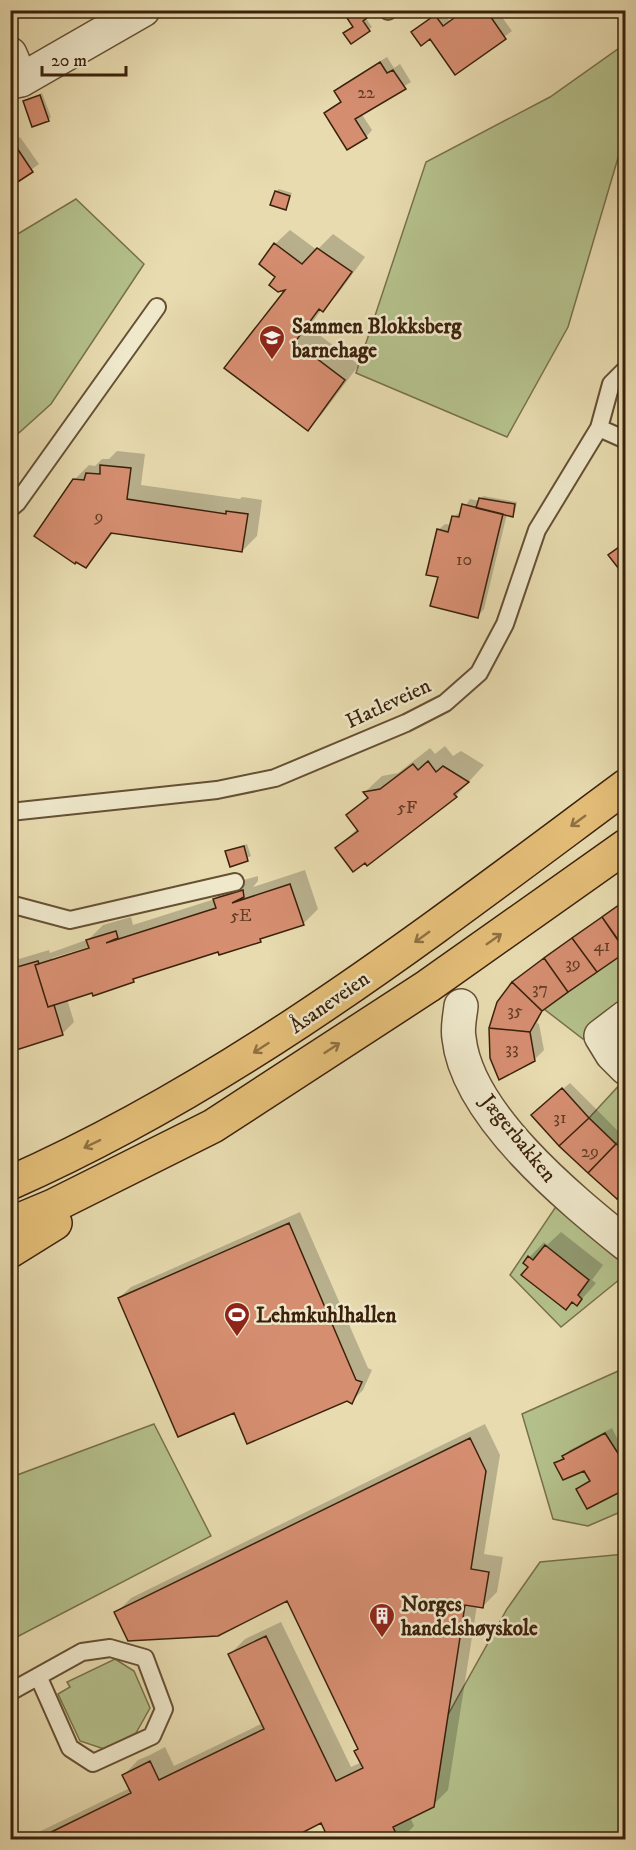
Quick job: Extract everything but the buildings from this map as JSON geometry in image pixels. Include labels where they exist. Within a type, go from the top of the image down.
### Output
[{"type":"highway","name":"Åsaneveien","points":[[10,1183],[134,1122],[235,1065],[405,950],[626,786]]},
{"type":"highway","name":"Åsaneveien","points":[[10,1224],[53,1206],[213,1126],[428,986],[626,846]]},
{"type":"highway","points":[[10,1251],[213,1126]]},
{"type":"street","points":[[14,72],[143,10]]},
{"type":"street","name":"Jægerbakken","points":[[461,1006],[458,1037],[464,1062],[489,1107],[531,1160],[594,1220],[626,1244]]},
{"type":"street","points":[[626,1017],[601,1036],[612,1054],[626,1068]]},
{"type":"lane","points":[[10,509],[17,503],[157,307]]},
{"type":"lane","name":"Hatleveien","points":[[10,812],[217,790],[275,778],[406,723],[445,703],[479,673],[506,624],[537,530],[598,428],[611,384],[626,369]]},
{"type":"lane","points":[[598,428],[626,440]]},
{"type":"lane","points":[[10,904],[70,920],[235,882]]},
{"type":"lane","points":[[10,1692],[39,1678],[82,1652],[110,1648],[145,1658],[164,1709],[152,1736],[93,1762],[70,1748],[39,1678]]},
{"type":"green space","points":[[625,44],[625,139],[568,327],[507,437],[356,373],[426,162],[550,97]]},
{"type":"green space","points":[[76,199],[144,264],[51,404],[11,440],[11,238]]},
{"type":"green space","points":[[625,952],[625,1006],[583,1039],[544,1009]]},
{"type":"green space","points":[[625,1079],[625,1134],[616,1144],[589,1118]]},
{"type":"green space","points":[[557,1205],[625,1256],[625,1275],[561,1327],[510,1275]]},
{"type":"green space","points":[[625,1368],[625,1510],[588,1526],[553,1519],[522,1414]]},
{"type":"green space","points":[[154,1424],[211,1536],[11,1640],[11,1467],[17,1475]]},
{"type":"green space","points":[[625,1554],[625,1839],[378,1840],[507,1609],[540,1562]]},
{"type":"green space","points":[[115,1659],[134,1671],[150,1708],[136,1733],[104,1749],[80,1741],[58,1694],[70,1687],[67,1682]]},
{"type":"place","name":"Sammen Blokksberg barnehage","points":[[272,361]]},
{"type":"place","name":"Lehmkuhlhallen","points":[[237,1338]]},
{"type":"place","name":"Norges handelshøyskole","points":[[382,1639]]}]
